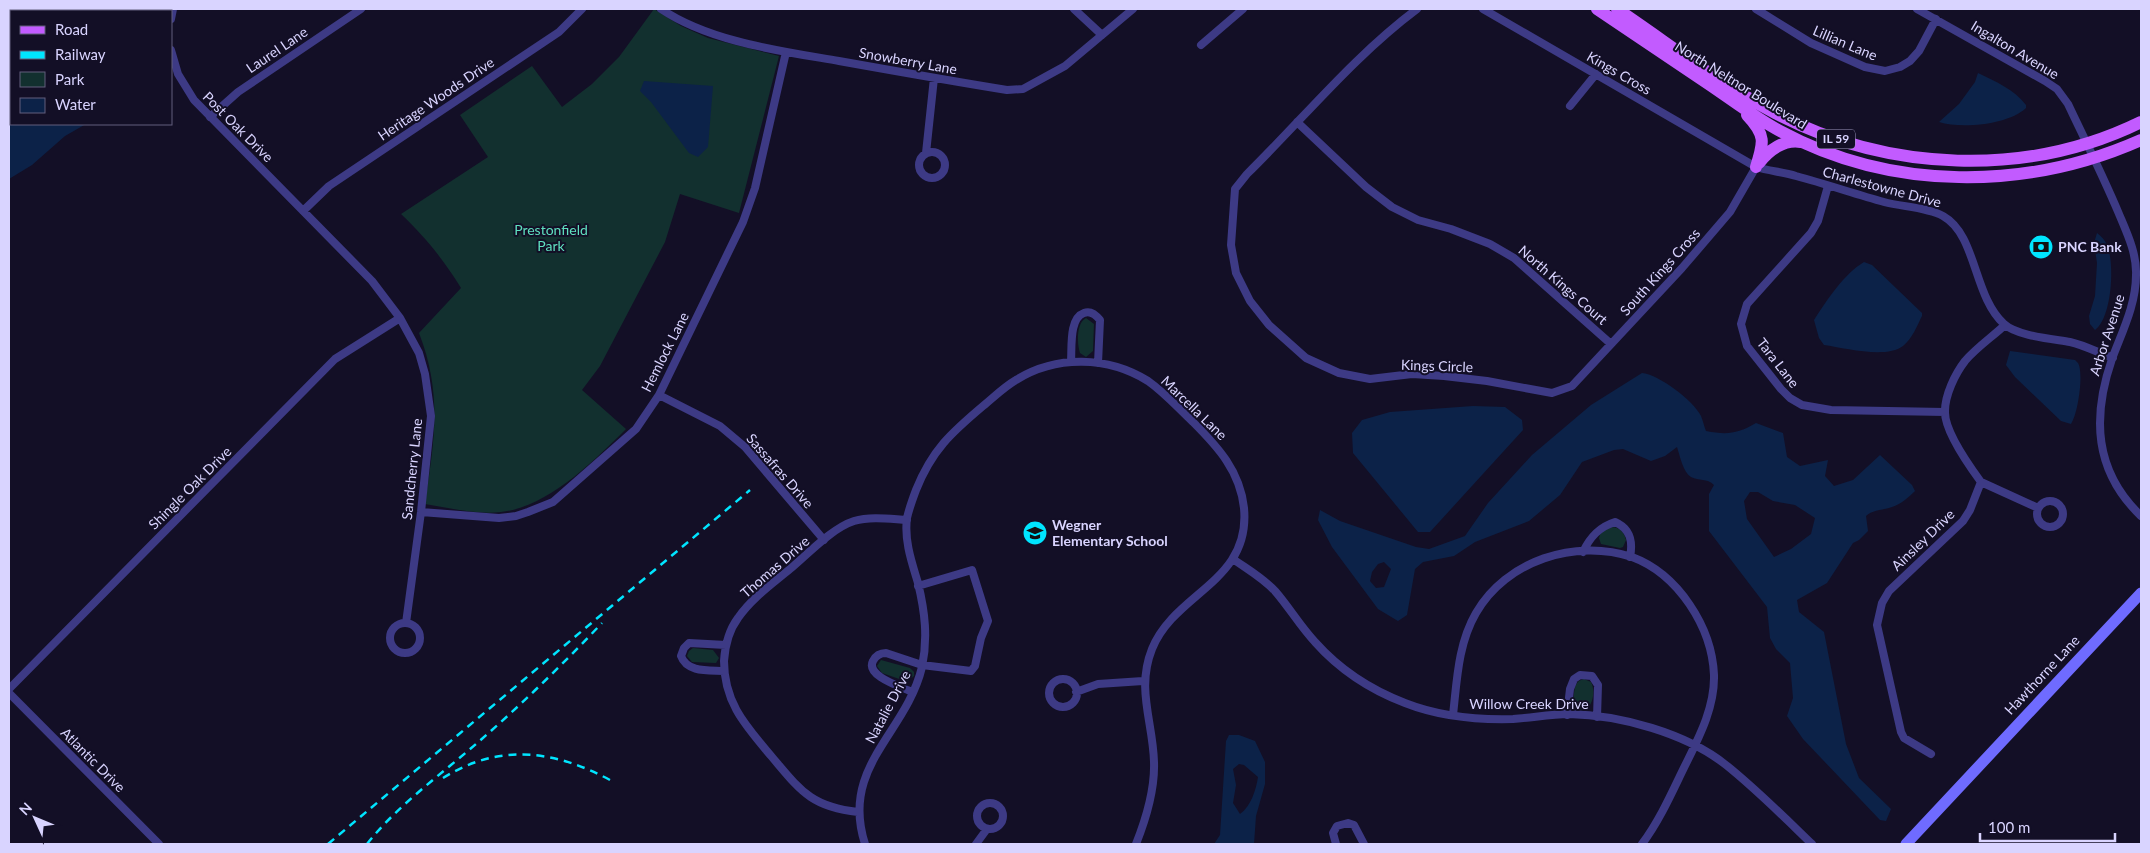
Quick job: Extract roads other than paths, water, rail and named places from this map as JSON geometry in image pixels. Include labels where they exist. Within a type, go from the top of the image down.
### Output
[{"type":"main road","name":"North Neltnor Boulevard","points":[[1597,9],[1779,130],[1829,153],[1878,168],[1940,177],[1980,177],[2031,173],[2094,158],[2141,140]]},
{"type":"main road","name":"North Neltnor Boulevard","points":[[1617,9],[1757,103],[1804,127],[1853,144],[1898,155],[1966,161],[2022,157],[2088,144],[2141,122]]},
{"type":"main road","points":[[1735,102],[1761,134],[1763,143],[1756,167]]},
{"type":"main road","points":[[1756,167],[1766,154],[1778,145],[1796,141],[1804,143]]},
{"type":"street","name":"Laurel Lane","points":[[210,117],[238,92],[361,9]]},
{"type":"street","name":"Heritage Woods Drive","points":[[303,211],[329,186],[559,32],[582,9]]},
{"type":"street","name":"Snowberry Lane","points":[[661,9],[676,19],[708,33],[786,52],[1007,90],[1023,89],[1066,66],[1133,9]]},
{"type":"street","points":[[1074,9],[1102,35]]},
{"type":"street","points":[[1201,45],[1243,9]]},
{"type":"street","name":"Kings Circle","points":[[1417,9],[1399,22],[1349,68],[1246,174],[1236,189],[1231,245],[1236,273],[1250,301],[1268,325],[1306,358],[1339,373],[1370,379],[1412,374],[1444,376],[1487,381],[1552,393],[1572,386]]},
{"type":"street","name":"Kings Cross","points":[[1483,9],[1756,167]]},
{"type":"street","name":"Lillian Lane","points":[[1756,9],[1811,43],[1865,67],[1885,71],[1900,67],[1910,61],[1919,51],[1936,19]]},
{"type":"street","name":"Ingalton Avenue","points":[[1917,9],[2057,89],[2068,104],[2094,158]]},
{"type":"street","name":"Hemlock Lane","points":[[421,512],[499,518],[516,516],[553,502],[636,429],[660,395],[743,222],[755,188],[786,52]]},
{"type":"street","name":"Post Oak Drive","points":[[172,54],[176,69],[187,91],[210,117],[303,211]]},
{"type":"street","points":[[1570,106],[1596,74]]},
{"type":"street","points":[[926,153],[934,78]]},
{"type":"street","name":"North Kings Court","points":[[1298,122],[1366,187],[1392,207],[1418,220],[1452,229],[1490,244],[1514,258],[1611,344]]},
{"type":"street","name":"Arbor Avenue","points":[[2094,158],[2128,235],[2136,274],[2129,316],[2112,358],[2103,388],[2099,432],[2106,460],[2118,489],[2141,516]]},
{"type":"street","name":"Charlestowne Drive","points":[[1756,167],[1770,172],[1794,175],[1828,186],[1944,216],[1958,230],[1964,240],[1982,290],[2005,325]]},
{"type":"street","name":"South Kings Cross","points":[[1572,386],[1682,268],[1730,212],[1756,167]]},
{"type":"street","name":"Tara Lane","points":[[1828,186],[1818,221],[1811,233],[1747,304],[1741,324],[1747,346],[1781,389],[1790,398],[1802,405],[1831,410],[1944,412]]},
{"type":"street","name":"Sandcherry Lane","points":[[303,211],[372,281],[400,318],[419,353],[429,396],[431,416],[430,440],[406,623]]},
{"type":"street","points":[[1070,361],[1074,323],[1078,315],[1087,312],[1095,314],[1100,320],[1098,363]]},
{"type":"street","name":"Shingle Oak Drive","points":[[9,689],[335,359],[400,318]]},
{"type":"street","points":[[2038,508],[1981,482],[1958,448],[1944,412],[1958,371],[1966,360],[2005,325],[2035,337],[2071,342],[2112,358]]},
{"type":"street","name":"Marcella Lane","points":[[907,520],[928,462],[947,437],[1018,378],[1043,367],[1070,361],[1098,363],[1134,373],[1156,388],[1220,450],[1237,480],[1244,510],[1242,536],[1233,559],[1215,582],[1180,609],[1165,626],[1153,647],[1143,681]]},
{"type":"street","name":"Sassafras Drive","points":[[660,395],[720,426],[745,447],[824,540]]},
{"type":"street","name":"Ainsley Drive","points":[[1931,754],[1904,738],[1901,732],[1877,624],[1882,603],[1889,591],[1963,521],[1970,510],[1981,482]]},
{"type":"street","name":"Thomas Drive","points":[[858,812],[840,810],[821,804],[797,787],[738,714],[727,691],[724,671],[726,645],[733,626],[746,608],[841,527],[855,520],[881,518],[907,520]]},
{"type":"street","name":"Natalie Drive","points":[[865,844],[858,812],[861,791],[868,770],[919,678],[927,645],[924,609],[910,559],[907,520]]},
{"type":"street","points":[[1583,552],[1588,541],[1598,530],[1616,522],[1629,532],[1632,549],[1630,557]]},
{"type":"street","points":[[1453,715],[1463,644],[1471,622],[1483,602],[1508,577],[1527,565],[1548,556],[1567,552],[1606,552],[1630,557],[1651,569],[1677,589],[1698,618],[1708,642],[1714,676],[1708,715],[1663,811],[1642,844]]},
{"type":"street","name":"Willow Creek Drive","points":[[1233,559],[1268,584],[1316,643],[1351,674],[1383,693],[1404,702],[1453,715],[1481,719],[1513,719],[1567,714],[1597,717],[1652,728],[1694,746],[1725,764],[1812,844]]},
{"type":"street","points":[[912,692],[879,676],[873,670],[871,665],[880,653],[886,653],[922,665],[971,671],[975,666],[981,638],[988,622],[972,570],[918,586]]},
{"type":"street","name":"Hawthorne Lane","points":[[1906,844],[2141,592]]},
{"type":"street","points":[[406,623],[417,629],[420,638],[413,651],[404,653],[399,652],[392,645],[390,635],[395,627],[406,623]]},
{"type":"street","points":[[724,671],[691,668],[686,665],[681,656],[684,648],[689,643],[726,645]]},
{"type":"street","points":[[1567,714],[1570,688],[1574,679],[1586,674],[1592,676],[1598,685],[1597,717]]},
{"type":"street","points":[[1076,692],[1098,684],[1143,681],[1154,764],[1147,812],[1136,844]]},
{"type":"street","name":"Atlantic Drive","points":[[9,693],[159,844]]},
{"type":"street","points":[[1336,844],[1333,832],[1337,826],[1348,823],[1354,825],[1364,844]]},
{"type":"street","points":[[976,844],[987,829]]},
{"type":"water","points":[[9,9],[28,9],[10,10],[10,125],[84,125],[65,136],[32,165],[9,179]]},
{"type":"water","points":[[1978,73],[2010,90],[2021,99],[2026,108],[2008,118],[1984,124],[1959,125],[1939,122],[1959,104],[1975,82]]},
{"type":"water","points":[[644,81],[713,86],[708,147],[698,157],[689,153],[651,102],[640,91]]},
{"type":"water","points":[[2097,233],[2107,245],[2111,264],[2111,277],[2105,314],[2101,324],[2095,330],[2090,324],[2089,316],[2095,296],[2097,263],[2094,243]]},
{"type":"water","points":[[1864,262],[1872,265],[1922,313],[1909,340],[1896,350],[1876,352],[1854,350],[1824,345],[1819,338],[1814,320],[1843,280]]},
{"type":"water","points":[[2010,351],[2075,360],[2078,363],[2080,368],[2079,393],[2076,412],[2071,424],[2061,421],[2015,377],[2006,365]]},
{"type":"water","points":[[1642,373],[1666,383],[1691,403],[1701,416],[1706,431],[1732,433],[1756,423],[1783,433],[1787,457],[1800,466],[1828,460],[1825,476],[1834,486],[1853,480],[1880,455],[1912,485],[1915,491],[1907,498],[1892,507],[1871,512],[1866,516],[1868,531],[1853,543],[1827,583],[1797,600],[1799,612],[1824,632],[1846,744],[1859,778],[1891,809],[1886,821],[1880,820],[1803,739],[1787,716],[1793,698],[1790,663],[1776,649],[1770,638],[1767,607],[1709,531],[1709,494],[1714,485],[1709,481],[1688,475],[1682,464],[1677,447],[1665,456],[1651,461],[1623,449],[1614,450],[1582,462],[1560,495],[1529,521],[1475,542],[1454,556],[1423,562],[1415,569],[1407,615],[1398,621],[1378,609],[1332,547],[1318,520],[1320,510],[1340,521],[1416,547],[1429,549],[1465,536],[1488,503],[1532,455],[1591,405]],"holes":[[[1750,492],[1758,492],[1773,501],[1795,505],[1815,518],[1811,534],[1791,549],[1774,557],[1747,519],[1744,501]],[[1384,562],[1391,569],[1384,587],[1376,588],[1370,581],[1372,572],[1378,564]]]},
{"type":"water","points":[[1473,406],[1505,407],[1522,420],[1523,430],[1430,532],[1418,532],[1353,453],[1352,433],[1362,420],[1390,412]]},
{"type":"water","points":[[1229,735],[1239,735],[1255,741],[1265,762],[1265,784],[1256,816],[1254,844],[1214,844],[1220,835],[1226,741]],"holes":[[[1239,764],[1244,765],[1258,777],[1252,797],[1247,807],[1240,814],[1233,803],[1236,785],[1233,769]]]},
{"type":"railway","points":[[328,844],[750,490]]},
{"type":"railway","points":[[367,844],[405,804],[525,700],[602,623]]},
{"type":"railway","points":[[443,778],[485,759],[506,755],[526,755],[568,762],[610,780]]},
{"type":"place","name":"PNC Bank","points":[[2041,247]]},
{"type":"place","name":"Wegner Elementary School","points":[[1035,533]]},
{"type":"park label","name":"Prestonfield Park","points":[[551,238]]}]
